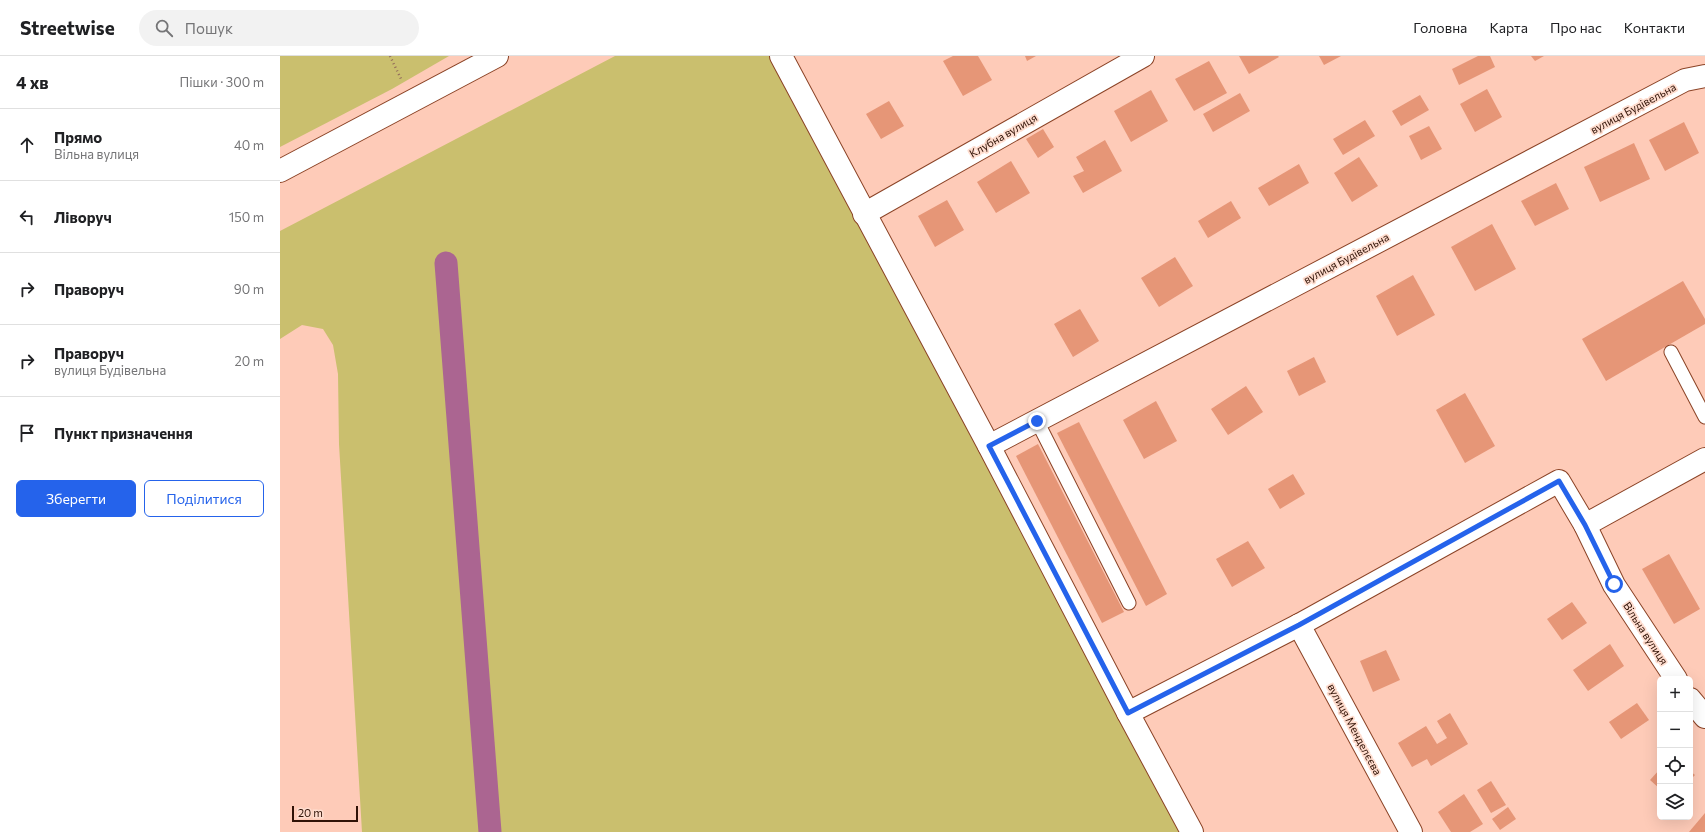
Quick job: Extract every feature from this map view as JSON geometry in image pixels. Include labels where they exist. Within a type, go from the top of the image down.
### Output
[{"type":"street","points":[[280,171],[497,56]]},
{"type":"street","points":[[781,56],[989,446],[1128,713],[1192,832]]},
{"type":"street","name":"Клубна вулиця","points":[[864,214],[1142,56]]},
{"type":"street","name":"вулиця Будівельна","points":[[989,446],[1685,80],[1705,76]]},
{"type":"street","points":[[1585,525],[1705,459]]},
{"type":"street","name":"Вільна вулиця","points":[[1299,625],[1559,481],[1585,525],[1614,584],[1674,676]]},
{"type":"street","points":[[1128,713],[1299,625]]},
{"type":"street","name":"вулиця Менделєєва","points":[[1299,625],[1411,832]]},
{"type":"street","points":[[1693,702],[1705,717]]},
{"type":"lane","points":[[1671,352],[1705,416]]},
{"type":"lane","points":[[1037,421],[1129,603]]},
{"type":"path","points":[[390,56],[412,101]]},
{"type":"shaded area","points":[[280,56],[449,56],[392,89],[280,147]]},
{"type":"shaded area","points":[[615,56],[781,56],[1192,832],[362,832],[339,444],[338,374],[333,345],[323,329],[302,325],[280,339],[280,231]]},
{"type":"building","points":[[953,56],[978,56],[992,80],[963,96],[943,61]]},
{"type":"building","points":[[1025,56],[1036,56],[1027,61]]},
{"type":"building","points":[[1239,56],[1278,56],[1279,57],[1249,74]]},
{"type":"building","points":[[1319,56],[1341,56],[1324,65]]},
{"type":"building","points":[[1478,56],[1490,56],[1495,67],[1459,85],[1452,69]]},
{"type":"building","points":[[1531,56],[1544,56],[1535,61]]},
{"type":"building","points":[[1209,61],[1227,93],[1194,111],[1175,79]]},
{"type":"building","points":[[1487,89],[1502,117],[1475,132],[1460,104]]},
{"type":"building","points":[[1151,90],[1168,121],[1131,142],[1114,111]]},
{"type":"building","points":[[1240,93],[1250,111],[1213,132],[1203,114]]},
{"type":"building","points":[[1420,95],[1429,110],[1401,126],[1392,111]]},
{"type":"building","points":[[889,101],[904,126],[881,139],[866,114]]},
{"type":"building","points":[[1365,120],[1375,136],[1343,155],[1333,139]]},
{"type":"building","points":[[1684,122],[1699,153],[1665,171],[1649,140]]},
{"type":"building","points":[[1429,126],[1442,149],[1421,160],[1409,136]]},
{"type":"building","points":[[1043,129],[1054,147],[1038,158],[1026,139]]},
{"type":"building","points":[[1105,140],[1122,171],[1083,193],[1073,176],[1084,171],[1076,157]]},
{"type":"building","points":[[1634,143],[1650,179],[1600,202],[1584,167]]},
{"type":"building","points":[[1359,157],[1378,186],[1352,202],[1334,173]]},
{"type":"building","points":[[1011,161],[1030,193],[996,213],[977,182]]},
{"type":"building","points":[[1299,164],[1309,183],[1269,206],[1258,188]]},
{"type":"building","points":[[1556,183],[1569,209],[1535,226],[1521,201]]},
{"type":"building","points":[[947,200],[964,230],[935,247],[918,216]]},
{"type":"building","points":[[1231,201],[1241,218],[1208,238],[1198,221]]},
{"type":"building","points":[[1492,224],[1516,269],[1475,291],[1451,247]]},
{"type":"building","points":[[1175,257],[1193,286],[1159,307],[1141,278]]},
{"type":"building","points":[[1413,275],[1435,315],[1397,336],[1376,296]]},
{"type":"building","points":[[1683,281],[1705,319],[1705,324],[1606,381],[1582,339]]},
{"type":"building","points":[[1080,309],[1099,341],[1073,357],[1054,324]]},
{"type":"building","points":[[1314,357],[1326,382],[1299,396],[1287,371]]},
{"type":"building","points":[[1246,386],[1263,412],[1228,435],[1211,409]]},
{"type":"building","points":[[1465,393],[1495,446],[1465,463],[1436,410]]},
{"type":"building","points":[[1156,401],[1177,441],[1144,459],[1123,420]]},
{"type":"building","points":[[1079,422],[1167,594],[1146,606],[1057,433]]},
{"type":"building","points":[[1038,444],[1124,612],[1102,623],[1016,456]]},
{"type":"building","points":[[1293,474],[1305,494],[1280,509],[1268,489]]},
{"type":"building","points":[[1248,541],[1265,568],[1232,587],[1216,559]]},
{"type":"building","points":[[1669,554],[1700,609],[1674,624],[1642,569]]},
{"type":"building","points":[[1572,602],[1587,623],[1562,640],[1547,619]]},
{"type":"building","points":[[1610,644],[1624,666],[1588,691],[1573,670]]},
{"type":"building","points":[[1386,650],[1400,680],[1373,692],[1360,661]]},
{"type":"building","points":[[1637,703],[1649,720],[1621,739],[1609,722]]},
{"type":"building","points":[[1450,713],[1468,744],[1431,766],[1427,759],[1412,767],[1398,743],[1426,726],[1437,744],[1447,738],[1437,721]]},
{"type":"building","points":[[1657,772],[1657,786],[1650,780]]},
{"type":"building","points":[[1491,781],[1506,805],[1491,813],[1477,790]]},
{"type":"building","points":[[1464,794],[1483,824],[1470,832],[1451,832],[1438,812]]},
{"type":"building","points":[[1508,807],[1516,819],[1500,830],[1492,819]]},
{"type":"building","points":[[1705,813],[1705,832],[1689,832]]},
{"type":"waterway","points":[[446,263],[490,832]]},
{"type":"route","points":[[1037,421],[989,446],[1128,713],[1299,625],[1559,481],[1585,525],[1614,584]]}]
